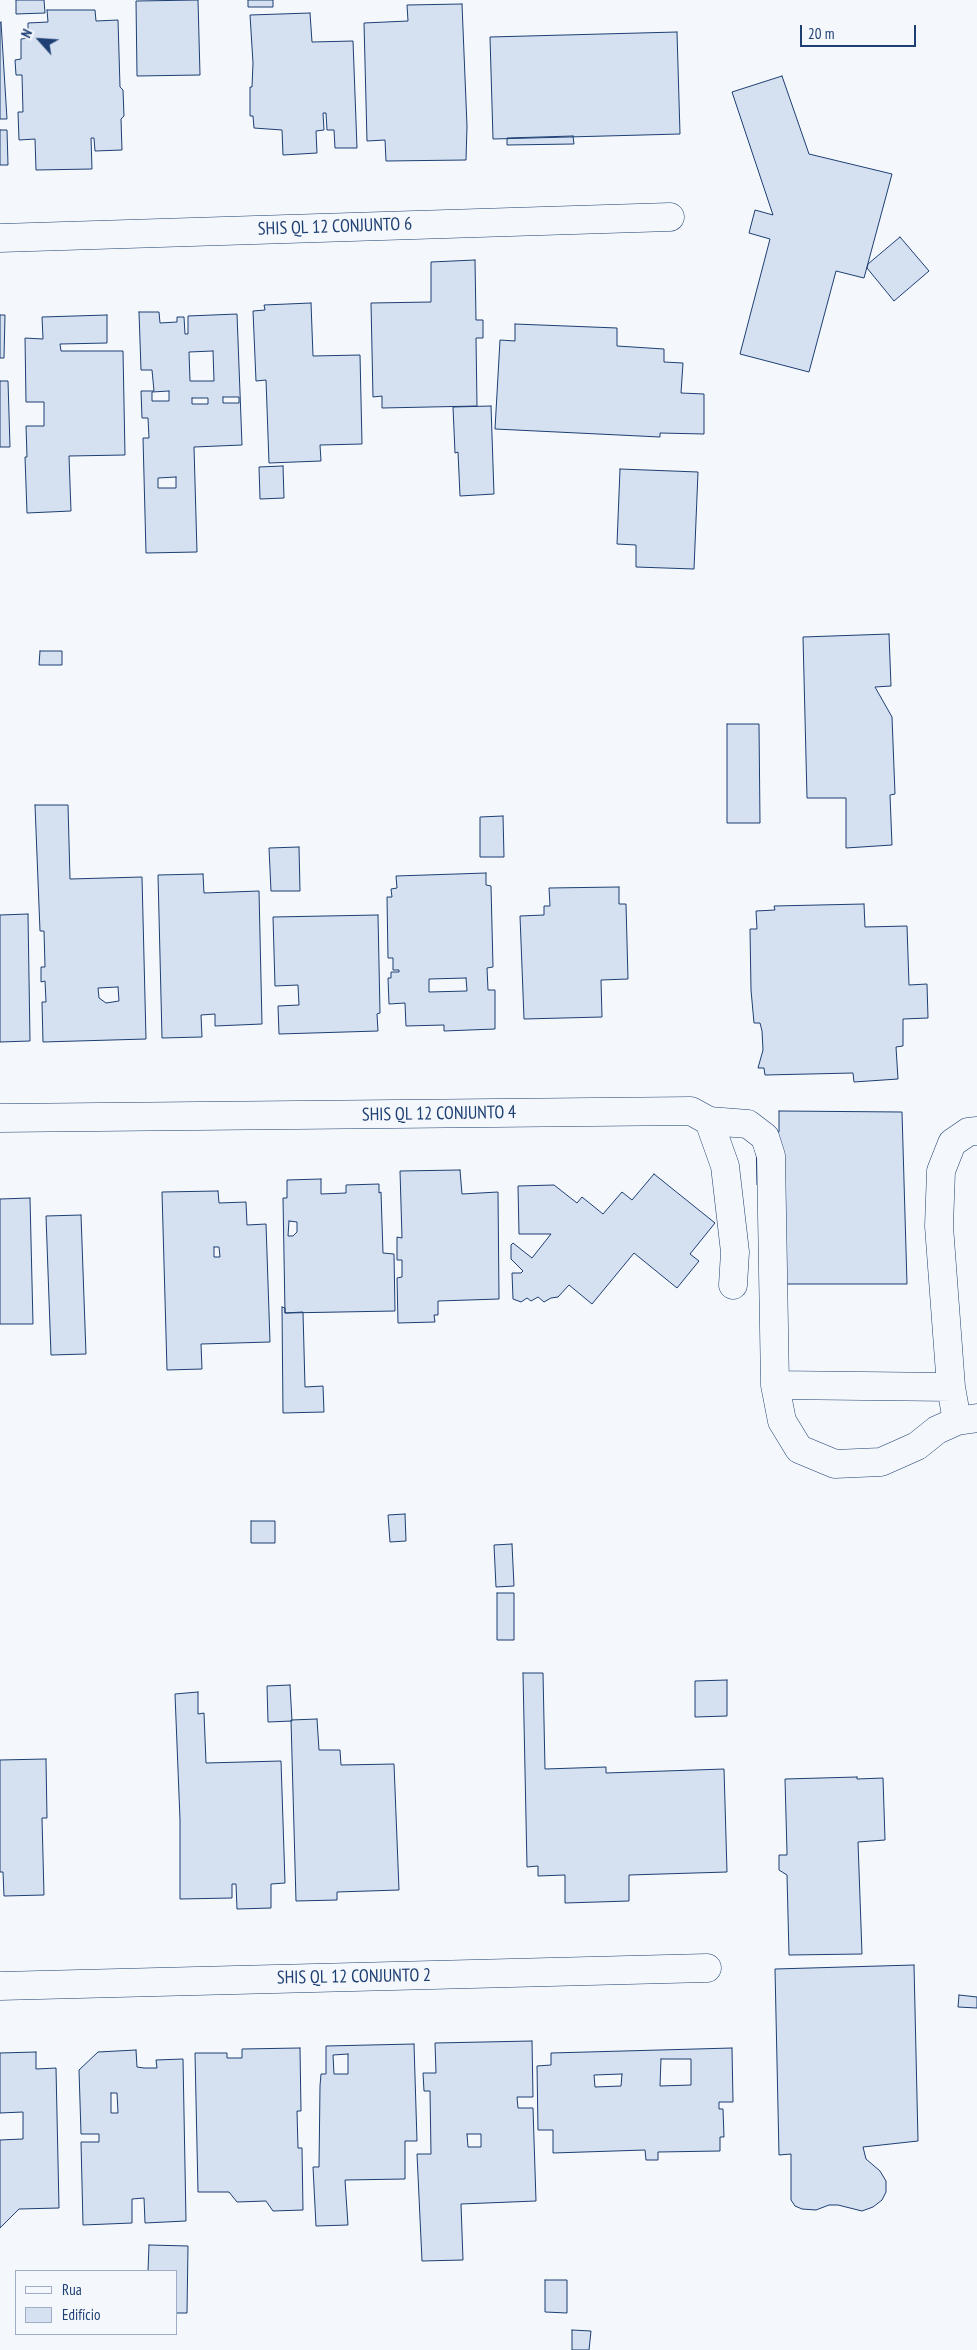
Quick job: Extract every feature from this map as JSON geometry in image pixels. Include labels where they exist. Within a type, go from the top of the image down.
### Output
[{"type":"street","name":"SHIS QL 12 CONJUNTO 6","points":[[0,238],[670,217]]},
{"type":"street","name":"SHIS QL 12 CONJUNTO 4","points":[[0,1118],[691,1111],[708,1121],[748,1124],[765,1137],[771,1156],[775,1385],[782,1421],[799,1449],[835,1464],[881,1462],[917,1446],[937,1430],[967,1420]]},
{"type":"street","points":[[708,1121],[725,1166],[735,1252],[733,1285]]},
{"type":"street","points":[[967,1420],[952,1387],[939,1226],[941,1171],[952,1143],[968,1132],[977,1131]]},
{"type":"street","points":[[775,1385],[952,1387]]},
{"type":"street","name":"SHIS QL 12 CONJUNTO 2","points":[[0,1986],[707,1968]]},
{"type":"building","points":[[16,0],[44,0],[45,13],[16,14]]},
{"type":"building","points":[[198,0],[200,75],[137,76],[136,1]]},
{"type":"building","points":[[248,0],[273,0],[273,7],[248,7]]},
{"type":"building","points":[[462,4],[467,126],[466,160],[386,161],[385,140],[367,141],[364,23],[408,21],[407,5]]},
{"type":"building","points":[[47,10],[95,10],[96,21],[118,20],[120,87],[123,90],[124,116],[121,119],[122,150],[95,151],[94,138],[91,138],[92,169],[36,170],[35,139],[19,140],[18,112],[23,112],[22,75],[16,75],[15,60],[21,59],[21,39],[28,38],[28,23],[48,22]]},
{"type":"building","points":[[310,13],[312,42],[353,41],[357,148],[335,148],[334,130],[327,130],[326,113],[323,113],[324,130],[316,131],[317,153],[283,155],[282,130],[254,128],[253,116],[250,116],[250,87],[252,87],[253,63],[250,15]]},
{"type":"building","points":[[1,22],[7,119],[0,119]]},
{"type":"building","points":[[677,32],[680,134],[493,139],[490,37]]},
{"type":"building","points":[[782,76],[809,154],[892,174],[864,278],[836,271],[809,372],[740,354],[770,239],[749,233],[755,210],[773,215],[732,92]]},
{"type":"building","points":[[0,130],[7,130],[8,165],[0,165]]},
{"type":"building","points":[[573,136],[574,144],[507,145],[507,138]]},
{"type":"building","points":[[900,237],[929,271],[894,301],[867,268],[868,264]]},
{"type":"building","points":[[475,260],[476,320],[483,320],[483,338],[476,338],[477,406],[382,408],[382,396],[373,397],[371,303],[431,302],[431,262]]},
{"type":"building","points":[[311,303],[313,356],[360,355],[362,444],[320,445],[321,461],[269,463],[266,380],[256,381],[253,311],[265,310],[264,305]]},
{"type":"building","points":[[139,312],[159,312],[160,323],[177,322],[177,317],[184,317],[185,334],[188,334],[188,316],[237,314],[242,445],[194,447],[197,552],[146,553],[143,438],[149,438],[148,418],[142,418],[141,391],[154,391],[152,370],[141,370]],"holes":[[[213,351],[214,381],[190,381],[189,352]],[[169,391],[169,401],[152,401],[152,392]],[[223,397],[239,397],[239,403],[223,403]],[[192,398],[208,398],[208,404],[192,404]],[[176,477],[176,488],[158,488],[158,478]]]},
{"type":"building","points":[[0,315],[5,315],[4,358],[0,358]]},
{"type":"building","points":[[107,315],[107,343],[60,344],[61,351],[123,351],[125,455],[69,456],[71,511],[27,513],[26,426],[44,426],[44,402],[26,402],[25,338],[43,339],[42,317]]},
{"type":"building","points":[[515,324],[617,328],[617,346],[664,349],[664,362],[683,363],[681,393],[704,394],[704,434],[660,433],[660,437],[495,429],[500,340],[515,341]]},
{"type":"building","points":[[0,381],[8,381],[10,447],[0,447]]},
{"type":"building","points":[[491,406],[494,494],[460,496],[458,452],[455,453],[453,407]]},
{"type":"building","points":[[283,466],[284,498],[260,499],[259,467]]},
{"type":"building","points":[[620,469],[698,472],[694,569],[636,567],[636,545],[617,544]]},
{"type":"building","points":[[889,634],[891,686],[875,687],[892,717],[895,794],[890,795],[892,845],[846,848],[846,798],[807,798],[803,637]]},
{"type":"building","points":[[40,651],[62,651],[62,665],[39,665]]},
{"type":"building","points":[[727,724],[759,724],[760,823],[727,823]]},
{"type":"building","points":[[35,805],[68,805],[70,879],[142,877],[146,1039],[43,1042],[42,1002],[46,1002],[45,981],[41,982],[41,967],[45,967],[44,931],[40,931]],"holes":[[[118,987],[119,1001],[106,1003],[99,998],[98,988]]]},
{"type":"building","points":[[503,816],[504,857],[480,857],[480,817]]},
{"type":"building","points":[[299,847],[300,891],[271,891],[269,848]]},
{"type":"building","points":[[486,873],[486,885],[491,886],[493,967],[487,968],[488,990],[495,990],[495,1029],[444,1031],[444,1025],[406,1026],[405,1003],[389,1004],[388,978],[391,978],[391,972],[399,972],[399,970],[393,970],[393,958],[388,958],[387,897],[392,897],[391,889],[397,888],[396,876]],"holes":[[[466,978],[467,991],[429,992],[429,979]]]},
{"type":"building","points":[[203,874],[204,893],[259,891],[262,1024],[215,1026],[215,1014],[201,1015],[202,1037],[162,1038],[158,875]]},
{"type":"building","points":[[619,887],[619,904],[626,904],[628,979],[601,980],[602,1017],[524,1019],[520,916],[544,915],[544,906],[550,906],[549,888]]},
{"type":"building","points":[[864,904],[865,927],[907,926],[909,985],[927,984],[928,1018],[903,1019],[903,1046],[896,1047],[898,1079],[854,1082],[853,1073],[765,1075],[764,1068],[758,1068],[763,1050],[762,1031],[760,1023],[754,1023],[751,990],[750,929],[757,929],[756,911],[775,910],[774,906]]},
{"type":"building","points":[[28,914],[30,1041],[0,1042],[0,915]]},
{"type":"building","points":[[378,915],[380,1013],[377,1014],[378,1031],[279,1034],[278,1006],[299,1005],[298,985],[275,986],[273,917]]},
{"type":"building","points":[[779,1111],[902,1112],[907,1284],[784,1284],[780,1186],[757,1185],[756,1132],[779,1132]]},
{"type":"building","points":[[460,1170],[462,1194],[498,1192],[499,1299],[438,1301],[438,1315],[434,1315],[435,1322],[398,1323],[397,1278],[402,1277],[402,1260],[397,1260],[397,1237],[402,1238],[400,1171]]},
{"type":"building","points":[[654,1174],[715,1223],[690,1254],[699,1261],[677,1288],[634,1253],[592,1304],[569,1285],[558,1297],[544,1302],[538,1297],[531,1301],[527,1298],[521,1302],[513,1299],[512,1273],[521,1273],[523,1271],[511,1259],[511,1245],[513,1243],[532,1258],[551,1234],[519,1234],[518,1186],[554,1185],[577,1203],[582,1197],[603,1214],[622,1192],[632,1200]]},
{"type":"building","points":[[321,1179],[321,1194],[346,1193],[346,1185],[379,1184],[379,1193],[381,1192],[383,1253],[394,1254],[395,1311],[285,1313],[283,1198],[287,1198],[287,1180]],"holes":[[[289,1221],[297,1222],[297,1232],[293,1236],[288,1236]]]},
{"type":"building","points":[[218,1191],[219,1203],[246,1202],[247,1225],[266,1224],[270,1342],[201,1344],[202,1369],[167,1370],[162,1192]],"holes":[[[214,1247],[219,1247],[220,1257],[214,1257]]]},
{"type":"building","points":[[30,1198],[33,1324],[0,1324],[0,1199]]},
{"type":"building","points":[[81,1215],[86,1354],[51,1355],[46,1216]]},
{"type":"building","points":[[282,1307],[285,1308],[285,1313],[303,1312],[305,1387],[323,1386],[324,1412],[283,1413]]},
{"type":"building","points":[[405,1514],[406,1541],[390,1542],[388,1515]]},
{"type":"building","points":[[251,1521],[275,1521],[275,1543],[251,1543]]},
{"type":"building","points":[[512,1544],[514,1586],[496,1587],[494,1545]]},
{"type":"building","points":[[497,1593],[514,1593],[514,1640],[497,1640]]},
{"type":"building","points":[[523,1673],[543,1673],[545,1769],[606,1767],[606,1773],[724,1769],[727,1872],[629,1875],[629,1901],[565,1903],[565,1875],[538,1876],[538,1866],[527,1867]]},
{"type":"building","points":[[727,1680],[727,1716],[695,1717],[695,1681]]},
{"type":"building","points":[[290,1685],[292,1721],[268,1722],[267,1686]]},
{"type":"building","points":[[198,1692],[198,1714],[204,1713],[206,1763],[281,1761],[285,1883],[271,1884],[271,1908],[237,1909],[236,1884],[232,1884],[232,1898],[180,1899],[180,1820],[175,1694]]},
{"type":"building","points":[[317,1719],[319,1750],[340,1750],[341,1765],[394,1764],[399,1890],[337,1892],[337,1900],[296,1901],[291,1720]]},
{"type":"building","points":[[46,1759],[47,1818],[42,1818],[44,1895],[4,1896],[3,1872],[0,1872],[0,1760]]},
{"type":"building","points":[[857,1777],[857,1779],[883,1778],[885,1840],[858,1842],[862,1954],[789,1955],[787,1875],[779,1870],[779,1855],[787,1855],[785,1779]]},
{"type":"building","points":[[914,1965],[918,2141],[863,2147],[866,2159],[880,2171],[886,2181],[886,2192],[882,2200],[873,2207],[862,2211],[838,2205],[829,2205],[816,2210],[802,2209],[795,2206],[791,2200],[791,2154],[779,2155],[775,1969]]},
{"type":"building","points":[[959,1995],[977,1997],[977,2008],[958,2007]]},
{"type":"building","points":[[532,2041],[533,2097],[517,2097],[518,2108],[533,2108],[536,2201],[461,2204],[463,2260],[422,2261],[417,2154],[431,2154],[430,2091],[424,2091],[423,2073],[436,2073],[435,2043]],"holes":[[[467,2134],[481,2134],[481,2147],[468,2147]]]},
{"type":"building","points":[[414,2044],[417,2141],[405,2141],[405,2179],[345,2180],[348,2225],[316,2226],[313,2167],[319,2167],[320,2086],[321,2074],[326,2074],[326,2046]],"holes":[[[348,2054],[348,2074],[334,2074],[333,2055]]]},
{"type":"building","points":[[300,2048],[301,2111],[297,2111],[298,2148],[302,2148],[303,2210],[273,2211],[266,2201],[237,2202],[229,2192],[198,2192],[195,2053],[227,2053],[227,2058],[242,2058],[242,2049]]},
{"type":"building","points":[[732,2048],[733,2102],[719,2102],[719,2109],[723,2109],[724,2137],[720,2137],[720,2151],[658,2152],[658,2160],[646,2160],[645,2150],[553,2153],[553,2130],[538,2130],[537,2066],[551,2065],[551,2053]],"holes":[[[661,2059],[691,2059],[691,2085],[660,2086]],[[622,2074],[621,2086],[595,2087],[594,2075]]]},
{"type":"building","points":[[136,2050],[137,2067],[144,2068],[157,2068],[156,2060],[183,2059],[186,2221],[145,2223],[144,2198],[132,2199],[132,2223],[83,2225],[81,2142],[99,2142],[99,2134],[81,2134],[79,2070],[98,2052]],"holes":[[[111,2093],[117,2093],[118,2113],[111,2113]]]},
{"type":"building","points":[[36,2052],[36,2069],[56,2068],[59,2208],[19,2209],[0,2228],[0,2140],[23,2139],[23,2112],[0,2113],[0,2053]]},
{"type":"building","points":[[149,2245],[188,2246],[187,2313],[178,2313],[178,2270],[148,2270]]},
{"type":"building","points":[[545,2280],[567,2280],[567,2313],[545,2312]]},
{"type":"building","points":[[572,2330],[591,2331],[589,2350],[572,2350]]}]
